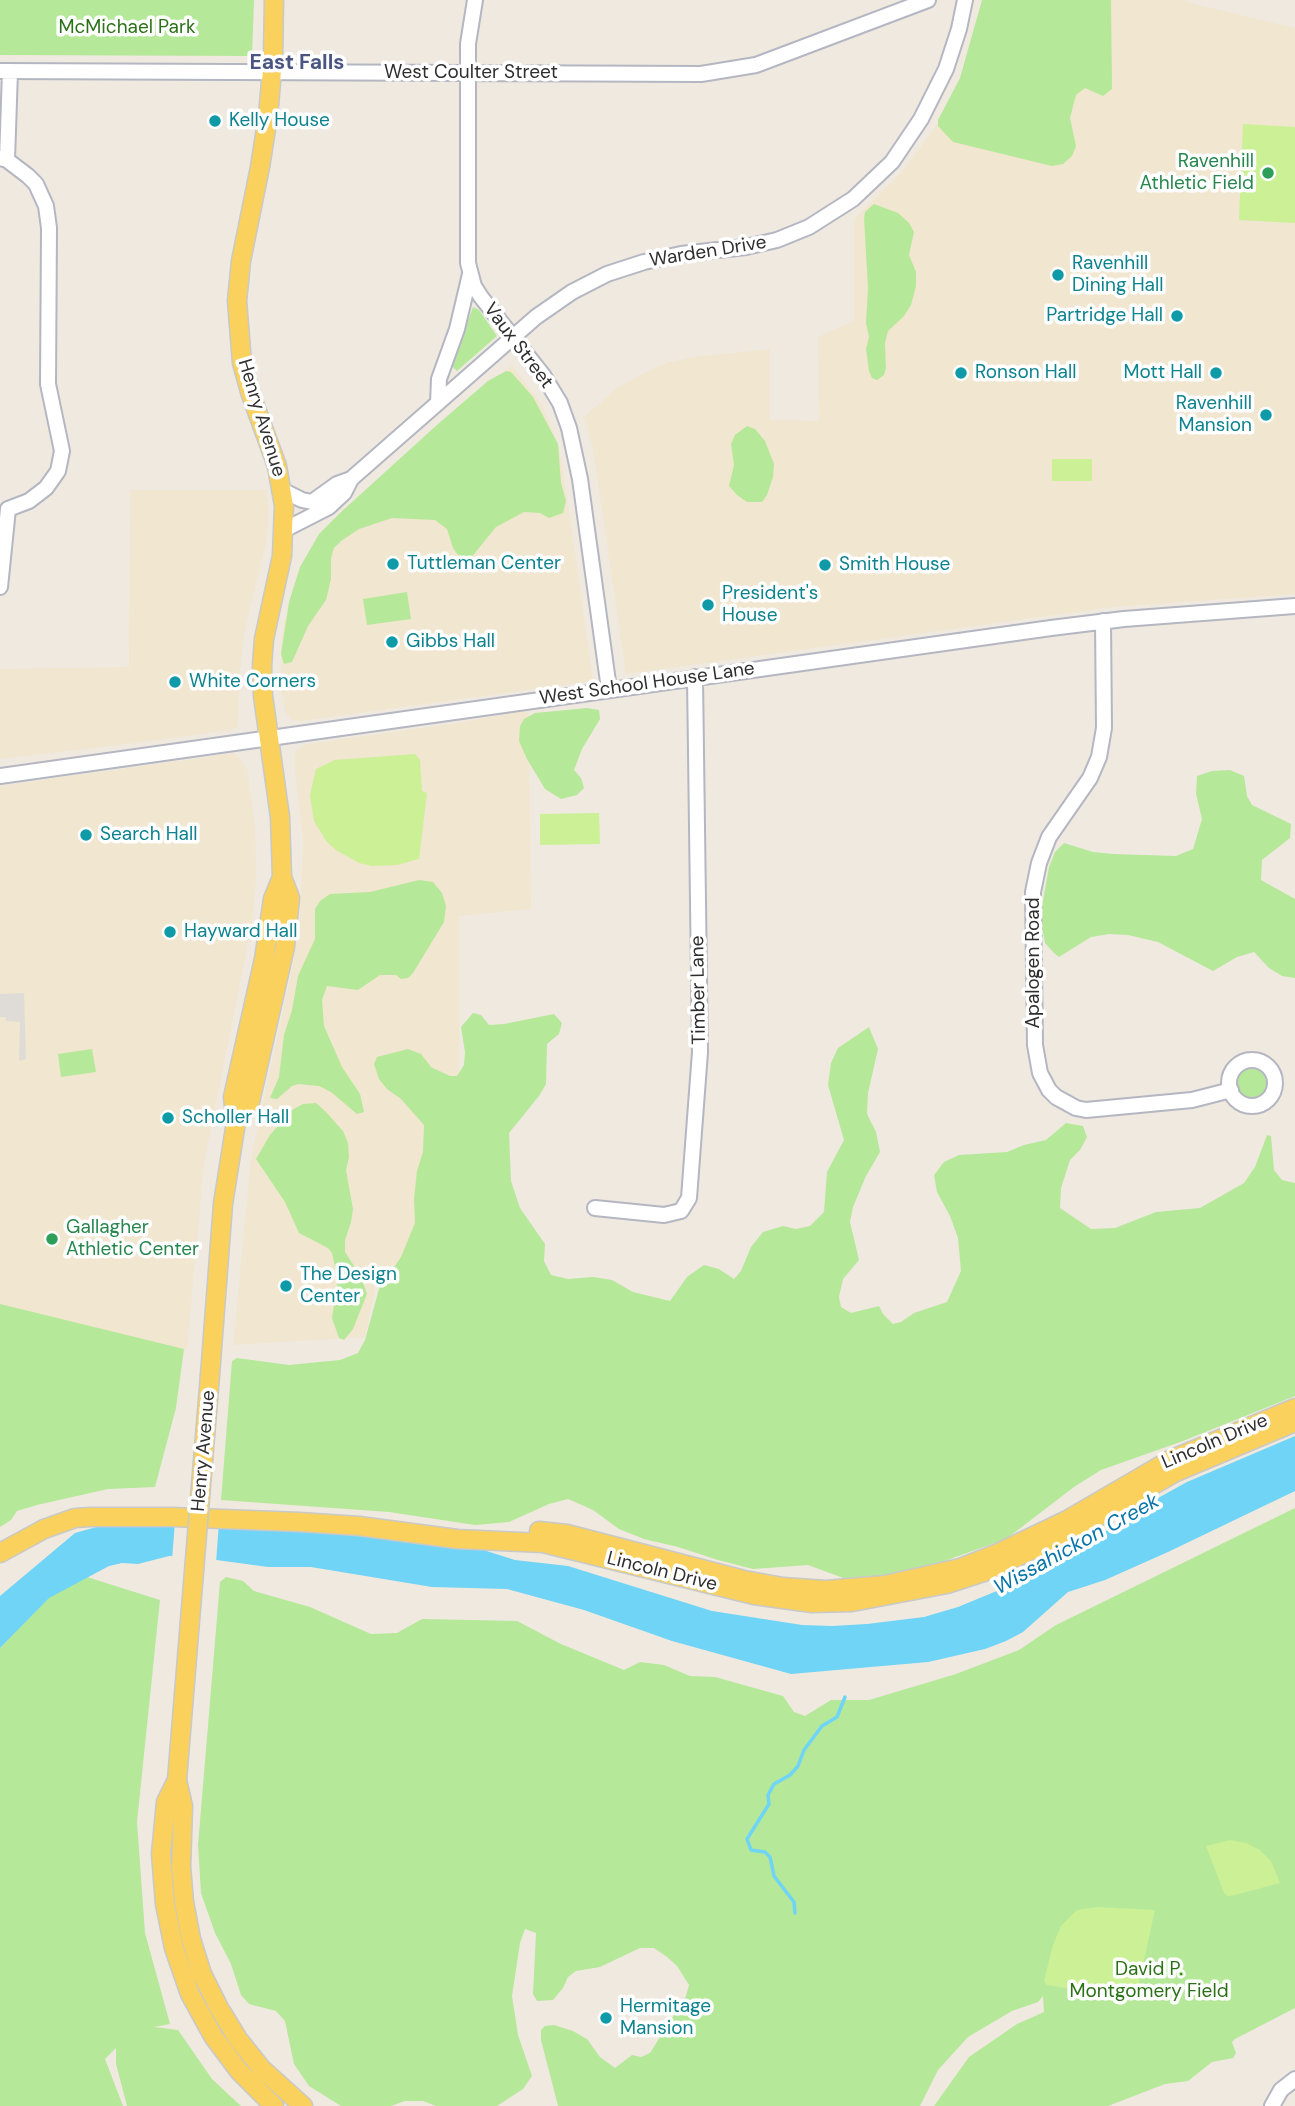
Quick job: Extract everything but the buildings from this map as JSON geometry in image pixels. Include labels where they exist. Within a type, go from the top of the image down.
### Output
[{"type":"main road","name":"Henry Avenue","points":[[274,0],[272,72],[262,154],[238,275],[237,317],[247,382],[273,451],[282,490],[282,556],[262,651],[262,679],[280,817],[282,877],[290,898],[285,947],[250,1102],[236,1122],[223,1204],[177,1780],[183,1806],[181,1867],[184,1902],[191,1939],[202,1974],[238,2039],[275,2082],[303,2106]]},
{"type":"main road","name":"Lincoln Drive","points":[[0,1540],[39,1518],[64,1509],[90,1505],[135,1504],[311,1514],[470,1531],[567,1534],[763,1583],[803,1589],[864,1588],[979,1561],[1067,1520],[1170,1460],[1295,1408]]},
{"type":"main road","name":"Lincoln Drive","points":[[0,1553],[44,1529],[75,1518],[147,1516],[300,1522],[359,1526],[457,1539],[553,1544],[754,1594],[812,1603],[852,1602],[947,1584],[984,1572],[1073,1531],[1176,1472],[1295,1422]]},
{"type":"main road","name":"Henry Avenue","points":[[177,1780],[166,1802],[162,1854],[165,1904],[174,1948],[190,1994],[213,2036],[244,2077],[274,2106]]},
{"type":"street","name":"Vaux Street","points":[[475,0],[468,44],[467,254],[470,273],[481,297],[548,383],[569,428],[580,479],[609,689]]},
{"type":"street","name":"West Coulter Street","points":[[5,71],[701,74],[756,65],[928,0]]},
{"type":"street","name":"Warden Drive","points":[[282,490],[312,502],[337,484],[351,479],[512,338],[561,299],[607,275],[661,257],[761,244],[792,235],[841,209],[878,178],[904,146],[921,119],[946,69],[965,0]]},
{"type":"street","points":[[0,587],[4,507],[29,501],[47,488],[58,471],[62,451],[48,384],[48,216],[36,184],[3,159],[5,71]]},
{"type":"street","points":[[438,403],[439,379],[457,329],[470,273]]},
{"type":"street","name":"Warden Drive","points":[[284,530],[329,507],[344,493],[351,479]]},
{"type":"street","name":"West School House Lane","points":[[0,776],[1103,621],[1295,606]]},
{"type":"street","name":"Apalogen Road","points":[[1103,621],[1104,728],[1100,757],[1090,778],[1049,837],[1039,863],[1033,892],[1035,1045],[1040,1073],[1056,1097],[1076,1108],[1086,1110],[1192,1100],[1231,1090]]},
{"type":"street","name":"Timber Lane","points":[[595,1208],[664,1215],[681,1211],[689,1198],[700,1052],[695,677]]},
{"type":"street","points":[[1272,2106],[1281,2090],[1295,2079]]},
{"type":"shaded area","points":[[985,0],[1186,0],[1295,28],[1295,594],[1112,607],[626,674],[593,449],[584,417],[617,388],[667,363],[694,357],[770,349],[770,420],[819,421],[818,337],[854,321],[854,219],[903,171],[941,119],[963,74]]},
{"type":"shaded area","points":[[512,365],[542,405],[558,444],[593,681],[292,720],[285,712],[281,684],[284,622],[363,496]]},
{"type":"shaded area","points":[[130,490],[267,490],[266,543],[245,629],[239,679],[238,726],[232,730],[0,759],[0,669],[129,667]]},
{"type":"shaded area","points":[[529,710],[531,909],[459,916],[459,1269],[378,1274],[365,1337],[233,1345],[251,1159],[293,965],[300,917],[303,842],[295,752],[308,744]]},
{"type":"shaded area","points":[[235,753],[247,769],[255,826],[253,917],[204,1163],[187,1349],[175,1350],[0,1310],[0,786]]},
{"type":"shaded area","points":[[24,993],[26,1059],[19,1061],[20,1022],[6,1021],[6,1017],[0,1017],[0,994]]},
{"type":"green space","name":"McMichael Park","points":[[0,0],[254,0],[252,56],[0,55]]},
{"type":"green space","points":[[982,0],[1111,0],[1112,89],[1103,96],[1085,88],[1076,95],[1070,118],[1076,146],[1072,156],[1063,164],[1052,166],[953,142],[938,126],[938,120],[960,78]]},
{"type":"green space","name":"Ravenhill Athletic Field","points":[[1243,124],[1295,127],[1295,223],[1239,220]]},
{"type":"green space","points":[[874,204],[898,213],[909,223],[914,232],[909,255],[916,272],[911,305],[888,331],[885,343],[886,368],[884,375],[877,380],[872,378],[869,371],[866,349],[869,337],[866,323],[868,288],[864,218],[865,212]]},
{"type":"green space","points":[[473,307],[479,310],[497,336],[457,371],[452,366]]},
{"type":"green space","points":[[506,371],[511,372],[533,397],[558,444],[561,483],[566,501],[563,513],[549,518],[540,513],[524,512],[496,527],[470,559],[463,562],[453,548],[447,529],[435,520],[392,518],[359,529],[334,548],[326,600],[308,626],[292,662],[284,664],[281,654],[289,602],[300,567],[319,534],[438,424],[488,381]]},
{"type":"green space","points":[[747,426],[755,429],[765,441],[774,464],[773,477],[762,502],[747,502],[729,486],[734,465],[731,444],[735,435]]},
{"type":"green space","points":[[1052,459],[1092,459],[1092,481],[1052,481]]},
{"type":"green space","points":[[407,592],[411,619],[367,625],[363,599]]},
{"type":"green space","points":[[587,708],[599,710],[600,719],[582,749],[574,770],[581,778],[584,788],[577,795],[561,799],[545,789],[527,759],[519,741],[520,726],[524,719],[535,713]]},
{"type":"green space","points":[[415,754],[420,760],[422,791],[427,793],[419,859],[397,865],[372,866],[359,863],[327,842],[314,821],[310,795],[316,769],[335,760]]},
{"type":"green space","points":[[1230,770],[1244,776],[1247,796],[1252,805],[1291,824],[1290,838],[1262,860],[1261,880],[1295,899],[1295,978],[1282,976],[1269,968],[1254,952],[1237,957],[1213,971],[1158,942],[1128,935],[1091,937],[1059,957],[1054,953],[1045,943],[1040,917],[1049,867],[1055,852],[1064,843],[1093,852],[1113,854],[1176,856],[1193,849],[1202,819],[1196,794],[1197,776],[1212,771]]},
{"type":"green space","points":[[599,813],[600,844],[540,845],[540,814]]},
{"type":"green space","points":[[419,880],[433,882],[442,893],[446,906],[444,922],[413,973],[408,978],[401,979],[396,975],[380,975],[358,990],[327,986],[322,1000],[324,1026],[342,1067],[360,1094],[364,1112],[357,1114],[331,1092],[319,1086],[299,1084],[292,1086],[277,1099],[270,1098],[279,1077],[284,1035],[298,976],[315,939],[315,909],[320,901],[330,894],[370,892]]},
{"type":"green space","points":[[473,1013],[481,1015],[489,1025],[554,1014],[562,1023],[559,1034],[547,1044],[546,1084],[509,1133],[511,1181],[520,1208],[545,1244],[544,1261],[551,1275],[568,1279],[593,1277],[612,1280],[633,1292],[670,1301],[687,1277],[704,1265],[719,1269],[734,1279],[741,1271],[751,1247],[763,1232],[783,1226],[796,1229],[810,1226],[824,1212],[827,1172],[844,1140],[828,1085],[831,1063],[838,1048],[869,1027],[878,1049],[868,1093],[867,1114],[876,1132],[880,1152],[866,1176],[850,1222],[859,1260],[843,1279],[839,1297],[841,1307],[851,1313],[879,1306],[893,1324],[914,1313],[947,1302],[961,1271],[958,1238],[937,1192],[934,1175],[944,1162],[959,1155],[1007,1152],[1046,1140],[1066,1123],[1083,1126],[1087,1137],[1070,1160],[1061,1188],[1060,1208],[1091,1229],[1115,1228],[1156,1212],[1200,1208],[1244,1183],[1255,1167],[1267,1135],[1271,1136],[1274,1170],[1282,1180],[1295,1183],[1295,1396],[1183,1441],[1101,1470],[1074,1487],[1006,1539],[925,1568],[881,1576],[846,1579],[808,1565],[753,1569],[644,1539],[619,1529],[593,1510],[568,1499],[549,1504],[509,1522],[475,1525],[389,1512],[221,1500],[232,1361],[237,1358],[289,1365],[340,1360],[358,1353],[365,1340],[382,1278],[393,1269],[401,1257],[415,1223],[414,1199],[417,1171],[423,1152],[424,1125],[379,1079],[374,1064],[377,1057],[408,1049],[421,1054],[431,1067],[450,1076],[457,1076],[464,1065],[461,1027]]},
{"type":"green space","points":[[92,1049],[96,1072],[61,1077],[58,1054]]},
{"type":"green space","points":[[1252,1066],[1265,1071],[1270,1084],[1265,1097],[1252,1102],[1239,1097],[1234,1084],[1239,1071]]},
{"type":"green space","points":[[316,1103],[343,1131],[348,1143],[346,1170],[353,1209],[345,1240],[345,1252],[360,1275],[367,1294],[353,1329],[344,1340],[339,1338],[332,1318],[338,1280],[332,1253],[328,1248],[299,1233],[285,1202],[256,1159],[270,1135],[292,1110],[303,1104]]},
{"type":"green space","points":[[0,1304],[184,1349],[176,1408],[155,1487],[108,1489],[37,1505],[17,1511],[11,1520],[0,1527]]},
{"type":"green space","name":"David P. Montgomery Field","points":[[1295,1508],[1295,2008],[1235,2039],[1232,2042],[1236,2053],[1233,2058],[1212,2062],[1188,2081],[1165,2084],[1108,2106],[934,2106],[969,2057],[1017,2024],[1044,2012],[1043,1996],[1038,2002],[1012,2011],[968,2037],[938,2070],[920,2106],[558,2106],[541,2040],[541,2030],[545,2026],[554,2025],[587,2039],[600,2057],[615,2068],[632,2055],[641,2057],[650,2053],[686,1996],[689,1985],[677,1966],[667,1957],[654,1948],[640,1948],[600,1967],[576,1971],[568,1977],[553,2000],[537,2001],[533,1994],[536,1933],[525,1929],[520,1943],[512,1996],[518,2035],[532,2076],[523,2089],[497,2106],[436,2106],[423,2101],[405,2101],[391,2106],[341,2106],[309,2086],[294,2064],[285,2021],[276,2011],[249,2004],[241,1995],[201,1893],[198,1845],[220,1582],[226,1577],[243,1581],[254,1591],[310,1607],[371,1634],[397,1633],[422,1619],[517,1621],[561,1644],[624,1670],[640,1662],[664,1665],[690,1676],[715,1677],[783,1696],[794,1712],[805,1716],[831,1700],[869,1700],[956,1674],[1019,1650],[1056,1625]]},
{"type":"green space","points":[[87,1577],[160,1600],[137,1822],[145,1933],[170,2024],[154,2027],[178,2030],[212,2079],[241,2106],[127,2106],[116,2064],[116,2048],[105,2059],[123,2106],[0,2106],[0,1648],[49,1597]]},
{"type":"green space","points":[[1230,1840],[1246,1843],[1260,1850],[1271,1861],[1280,1883],[1235,1895],[1228,1896],[1224,1893],[1206,1846]]},
{"type":"green space","points":[[1097,1907],[1155,1910],[1136,1997],[1132,2000],[1047,1985],[1044,1981],[1061,1926],[1077,1910]]},
{"type":"water","points":[[1295,1436],[1295,1491],[1168,1552],[1105,1580],[1068,1592],[1023,1632],[1006,1641],[985,1649],[928,1662],[791,1674],[672,1641],[584,1610],[507,1589],[432,1587],[311,1567],[268,1567],[187,1556],[169,1556],[138,1564],[109,1566],[49,1598],[0,1648],[0,1596],[75,1533],[111,1523],[341,1531],[477,1548],[515,1560],[568,1566],[712,1611],[802,1625],[867,1624],[924,1617],[958,1607],[1004,1588],[1084,1546],[1140,1508],[1187,1482]]},
{"type":"pier","points":[[175,1521],[219,1522],[216,1563],[172,1560]]},
{"type":"waterway","points":[[795,1913],[794,1902],[774,1876],[770,1857],[765,1852],[751,1850],[747,1839],[769,1804],[768,1795],[774,1784],[790,1775],[798,1766],[804,1750],[822,1726],[837,1717],[845,1697]]},
{"type":"place","name":"Kelly House","points":[[215,121]]},
{"type":"place","name":"Ravenhill Athletic Field","points":[[1268,173]]},
{"type":"place","name":"Ravenhill Dining Hall","points":[[1058,275]]},
{"type":"place","name":"Partridge Hall","points":[[1177,316]]},
{"type":"place","name":"Ronson Hall","points":[[961,373]]},
{"type":"place","name":"Mott Hall","points":[[1216,373]]},
{"type":"place","name":"Ravenhill Mansion","points":[[1266,415]]},
{"type":"place","name":"Tuttleman Center","points":[[393,564]]},
{"type":"place","name":"Smith House","points":[[825,565]]},
{"type":"place","name":"President's House","points":[[708,605]]},
{"type":"place","name":"Gibbs Hall","points":[[392,642]]},
{"type":"place","name":"White Corners","points":[[175,682]]},
{"type":"place","name":"Search Hall","points":[[86,835]]},
{"type":"place","name":"Hayward Hall","points":[[170,932]]},
{"type":"place","name":"Scholler Hall","points":[[168,1118]]},
{"type":"place","name":"Gallagher Athletic Center","points":[[52,1239]]},
{"type":"place","name":"The Design Center","points":[[286,1286]]},
{"type":"place","name":"Hermitage Mansion","points":[[606,2018]]},
{"type":"district","name":"East Falls","points":[[297,63]]},
{"type":"water label","name":"Wissahickon Creek","points":[[1077,1545]]}]
